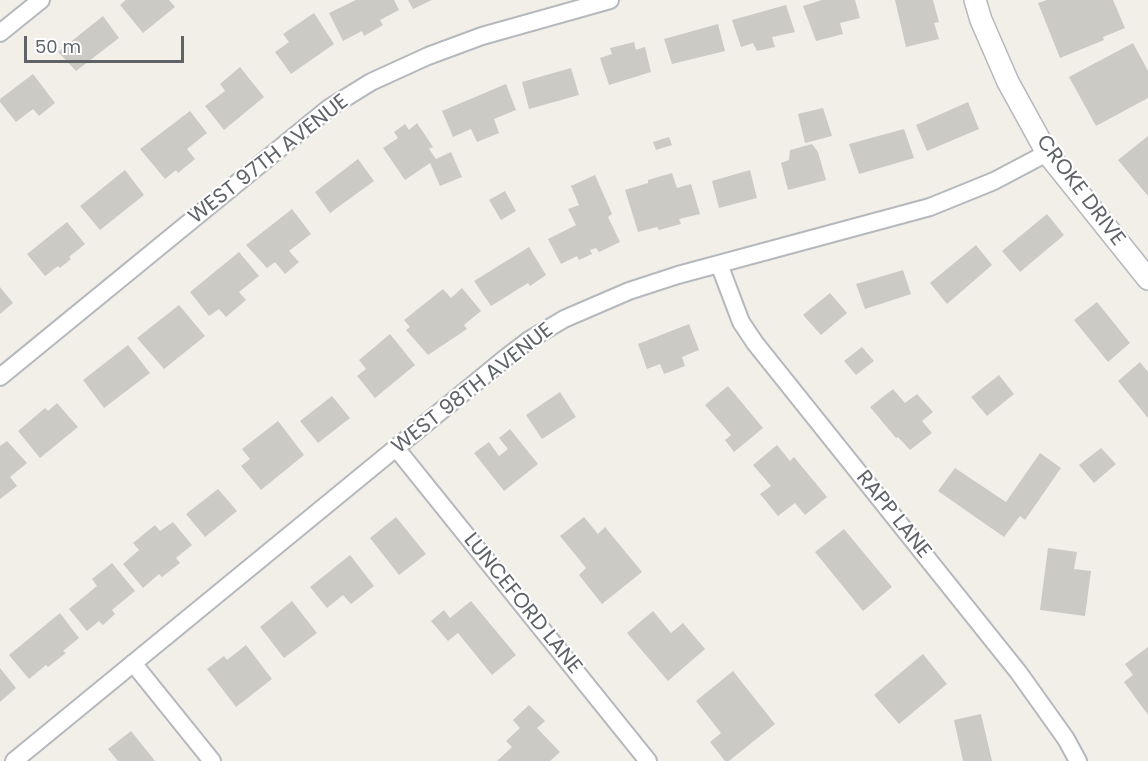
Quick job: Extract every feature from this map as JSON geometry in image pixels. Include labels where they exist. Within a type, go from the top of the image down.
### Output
[{"type":"street","points":[[0,33],[41,0]]},
{"type":"street","name":"WEST 97TH AVENUE","points":[[0,377],[329,108],[371,82],[428,56],[482,36],[610,0]]},
{"type":"street","name":"CROKE DRIVE","points":[[975,0],[981,20],[1008,82],[1047,153],[1148,279]]},
{"type":"street","name":"WEST 98TH AVENUE","points":[[14,761],[508,356],[564,319],[629,291],[719,264],[930,207],[994,181],[1047,153]]},
{"type":"street","name":"RAPP LANE","points":[[719,264],[741,322],[755,343],[1019,673],[1066,739],[1077,761]]},
{"type":"street","name":"LUNCEFORD LANE","points":[[396,448],[648,761]]},
{"type":"street","points":[[133,663],[212,761]]},
{"type":"building","points":[[126,0],[169,0],[175,7],[143,33],[120,5]]},
{"type":"building","points":[[356,0],[394,0],[399,10],[380,20],[383,25],[364,36],[362,31],[343,41],[329,13]]},
{"type":"building","points":[[408,0],[432,0],[413,9]]},
{"type":"building","points":[[822,0],[855,0],[860,18],[840,23],[843,34],[816,41],[803,6]]},
{"type":"building","points":[[895,0],[933,0],[939,22],[934,23],[939,39],[906,47]]},
{"type":"building","points":[[1047,0],[1113,0],[1125,28],[1103,37],[1104,40],[1060,58],[1038,3]]},
{"type":"building","points":[[786,5],[795,32],[772,37],[775,47],[757,51],[753,43],[741,47],[732,20]]},
{"type":"building","points":[[314,13],[334,44],[291,74],[275,52],[289,42],[283,34]]},
{"type":"building","points":[[103,16],[119,38],[76,71],[58,52]]},
{"type":"building","points":[[718,24],[725,51],[672,64],[664,39]]},
{"type":"building","points":[[634,42],[636,50],[645,47],[651,72],[609,85],[600,58],[612,54],[610,48]]},
{"type":"building","points":[[1133,43],[1148,71],[1148,98],[1096,126],[1069,77]]},
{"type":"building","points":[[240,67],[264,97],[224,130],[205,106],[225,91],[220,84]]},
{"type":"building","points":[[571,68],[579,95],[529,109],[522,82]]},
{"type":"building","points":[[33,74],[55,103],[39,116],[33,109],[16,122],[0,99]]},
{"type":"building","points":[[506,84],[516,110],[494,119],[499,133],[477,142],[471,129],[453,137],[442,111]]},
{"type":"building","points":[[968,102],[979,129],[927,151],[916,125]]},
{"type":"building","points":[[823,108],[832,136],[805,143],[798,114]]},
{"type":"building","points":[[190,111],[207,133],[187,149],[195,159],[178,173],[176,170],[165,179],[140,149]]},
{"type":"building","points":[[417,123],[433,147],[429,149],[436,159],[451,152],[462,177],[440,186],[430,163],[405,180],[383,148],[398,138],[394,132],[405,124],[409,130]]},
{"type":"building","points":[[904,129],[914,158],[859,174],[849,144]]},
{"type":"building","points":[[1148,136],[1148,196],[1118,160]]},
{"type":"building","points":[[669,137],[672,145],[656,150],[653,142]]},
{"type":"building","points":[[812,144],[818,152],[826,180],[788,190],[781,163],[789,160],[790,150]]},
{"type":"building","points":[[358,159],[374,181],[330,213],[315,192]]},
{"type":"building","points":[[125,170],[144,195],[100,230],[80,206]]},
{"type":"building","points":[[750,170],[757,198],[719,208],[712,181]]},
{"type":"building","points":[[672,173],[677,188],[691,184],[700,214],[679,219],[681,224],[659,230],[657,227],[638,232],[625,190]]},
{"type":"building","points":[[595,175],[612,214],[608,217],[620,242],[599,252],[596,248],[590,250],[592,254],[579,260],[577,256],[561,264],[548,239],[576,225],[568,209],[579,205],[571,186]]},
{"type":"building","points":[[505,191],[516,211],[501,220],[489,200]]},
{"type":"building","points":[[292,209],[311,234],[289,251],[299,262],[285,274],[275,262],[267,268],[246,245]]},
{"type":"building","points":[[1047,214],[1064,235],[1020,272],[1002,251]]},
{"type":"building","points":[[67,222],[85,244],[60,268],[58,266],[45,276],[27,254]]},
{"type":"building","points":[[976,245],[992,265],[947,304],[930,283]]},
{"type":"building","points":[[529,247],[546,275],[530,286],[528,283],[491,306],[474,281]]},
{"type":"building","points":[[239,252],[259,276],[239,292],[246,300],[226,317],[219,309],[209,316],[190,292]]},
{"type":"building","points":[[903,270],[911,294],[865,309],[856,284]]},
{"type":"building","points":[[0,287],[13,303],[0,314]]},
{"type":"building","points":[[462,288],[481,311],[464,325],[467,329],[428,355],[406,330],[410,327],[404,320],[443,289],[451,298]]},
{"type":"building","points":[[830,293],[847,313],[821,335],[803,315]]},
{"type":"building","points":[[1097,302],[1130,343],[1108,362],[1074,320]]},
{"type":"building","points":[[179,305],[205,336],[164,369],[137,338]]},
{"type":"building","points":[[689,324],[699,350],[682,357],[685,366],[664,374],[660,364],[647,369],[638,344]]},
{"type":"building","points":[[390,334],[415,365],[375,398],[357,376],[366,369],[359,360]]},
{"type":"building","points":[[128,345],[150,373],[104,408],[83,380]]},
{"type":"building","points":[[862,347],[874,361],[856,375],[844,361]]},
{"type":"building","points":[[1140,362],[1148,372],[1148,418],[1118,381]]},
{"type":"building","points":[[999,375],[1014,394],[987,416],[971,397]]},
{"type":"building","points":[[728,386],[763,428],[734,452],[725,440],[731,435],[705,405]]},
{"type":"building","points":[[893,389],[905,403],[917,394],[933,412],[922,421],[932,433],[910,450],[898,437],[896,438],[870,407]]},
{"type":"building","points":[[560,392],[576,417],[542,439],[526,415]]},
{"type":"building","points":[[332,396],[350,418],[318,443],[300,421]]},
{"type":"building","points":[[57,403],[78,427],[40,458],[18,431],[45,408],[48,411]]},
{"type":"building","points":[[278,421],[304,455],[261,490],[241,466],[250,459],[242,449]]},
{"type":"building","points":[[510,429],[538,464],[504,491],[474,453],[489,442],[499,456],[508,449],[499,438]]},
{"type":"building","points":[[7,441],[27,463],[10,477],[17,486],[0,499],[0,446]]},
{"type":"building","points":[[777,445],[790,461],[794,457],[827,497],[805,515],[795,503],[778,516],[760,494],[771,486],[753,465]]},
{"type":"building","points":[[1101,448],[1116,464],[1094,483],[1079,465]]},
{"type":"building","points":[[1040,453],[1061,468],[1025,520],[1020,516],[1004,537],[938,491],[955,468],[1006,502]]},
{"type":"building","points":[[218,489],[237,511],[205,537],[186,514]]},
{"type":"building","points":[[396,517],[426,554],[399,575],[370,538]]},
{"type":"building","points":[[584,517],[598,534],[605,527],[642,572],[602,604],[579,575],[586,568],[560,536]]},
{"type":"building","points":[[173,522],[192,545],[176,558],[180,563],[162,577],[159,574],[143,588],[123,564],[139,550],[133,543],[155,525],[160,531]]},
{"type":"building","points":[[844,529],[892,587],[863,611],[815,552]]},
{"type":"building","points":[[1048,548],[1077,552],[1074,569],[1091,571],[1085,616],[1040,610]]},
{"type":"building","points":[[350,555],[374,586],[351,604],[343,595],[327,608],[310,587]]},
{"type":"building","points":[[112,563],[135,591],[112,610],[115,614],[103,625],[99,621],[87,631],[69,609],[97,586],[92,579]]},
{"type":"building","points":[[292,601],[317,633],[284,658],[260,627]]},
{"type":"building","points":[[471,601],[516,655],[492,675],[458,633],[448,641],[431,621],[444,610],[450,618]]},
{"type":"building","points":[[653,611],[671,633],[683,623],[705,649],[668,681],[627,633]]},
{"type":"building","points":[[60,613],[79,638],[63,651],[66,653],[29,679],[9,655]]},
{"type":"building","points":[[246,645],[272,679],[236,707],[207,669],[224,656],[227,660]]},
{"type":"building","points":[[1148,647],[1148,715],[1124,682],[1133,675],[1125,664]]},
{"type":"building","points":[[923,654],[947,684],[899,724],[874,695]]},
{"type":"building","points":[[0,668],[16,688],[0,702]]},
{"type":"building","points":[[733,671],[775,724],[729,761],[725,761],[710,742],[721,733],[696,701]]},
{"type":"building","points":[[529,705],[545,721],[537,728],[560,752],[550,761],[497,761],[512,747],[506,741],[520,728],[513,720]]},
{"type":"building","points":[[981,714],[992,761],[963,761],[954,720]]},
{"type":"building","points":[[131,731],[155,761],[118,761],[108,749]]}]
